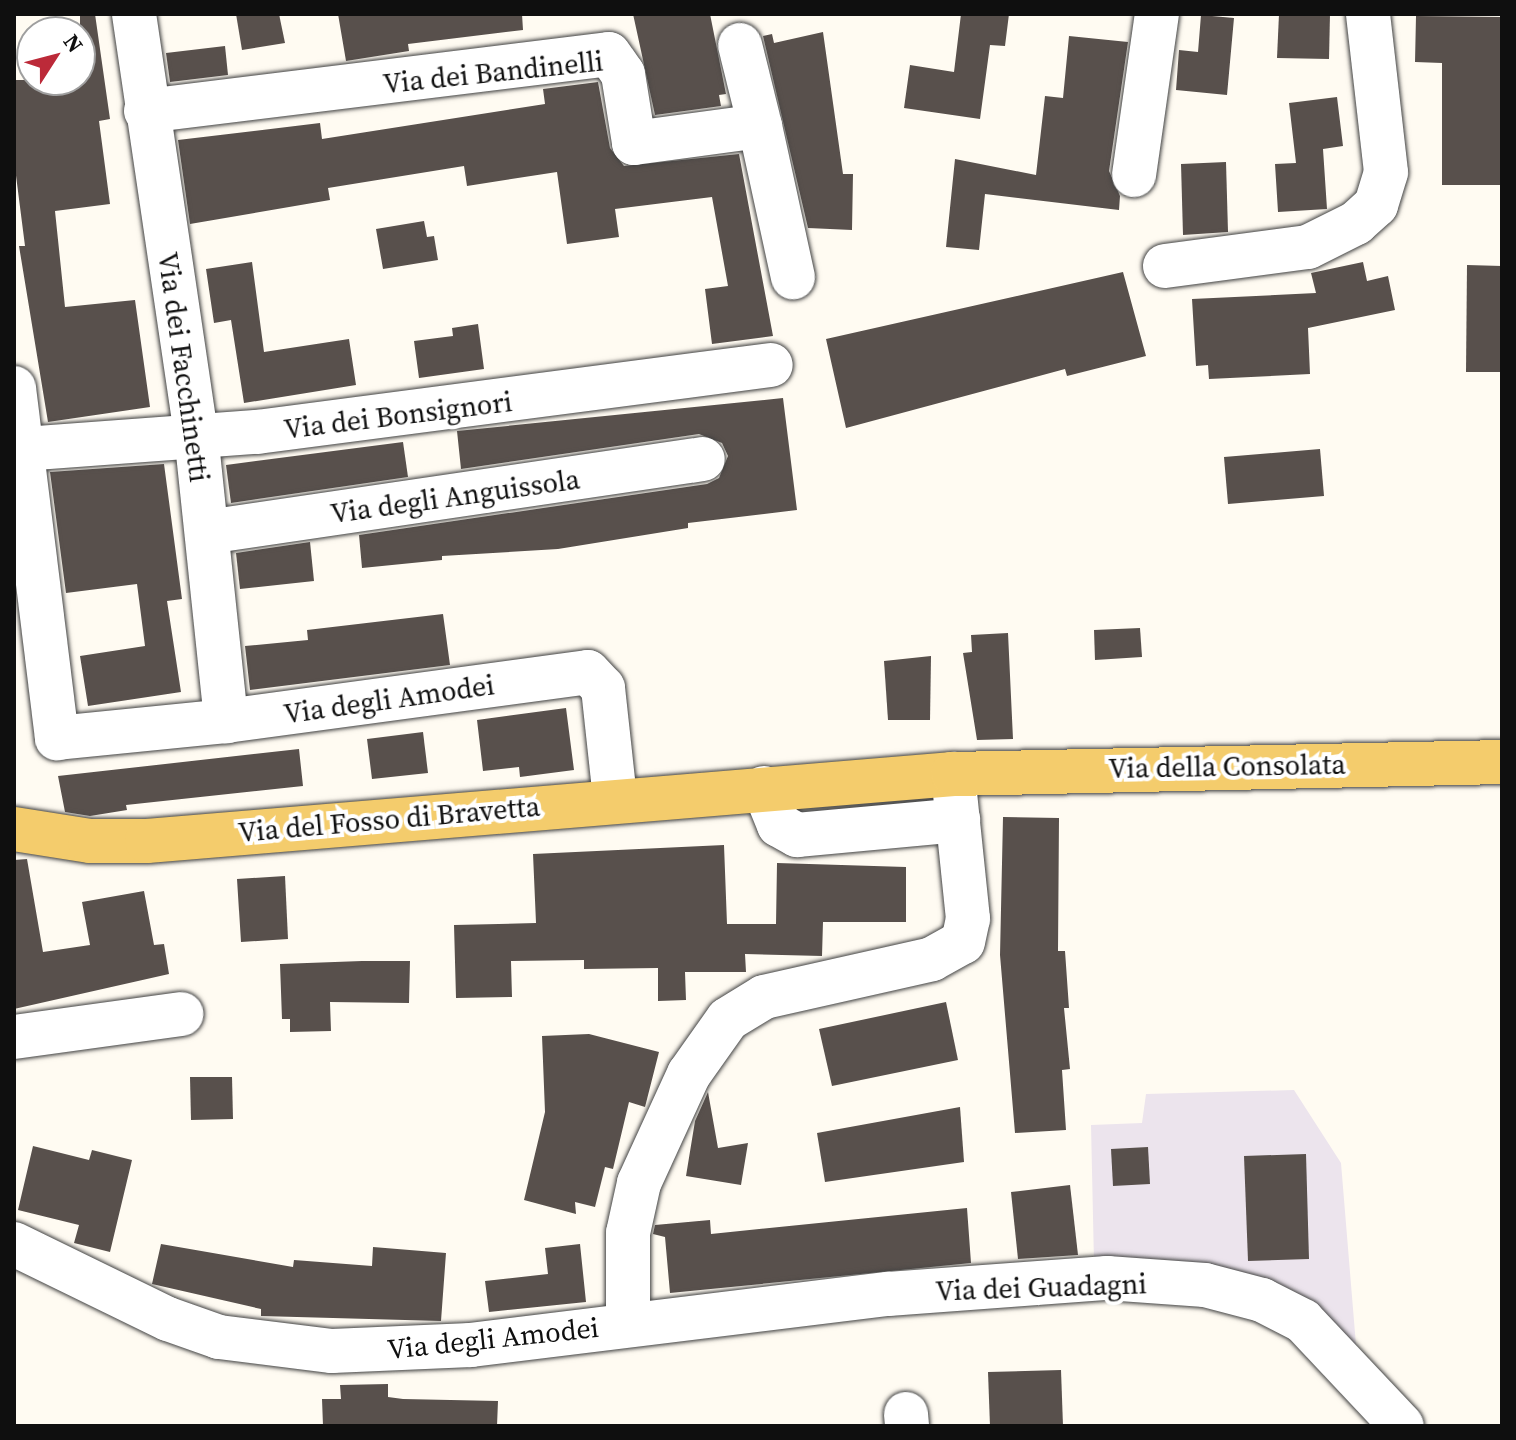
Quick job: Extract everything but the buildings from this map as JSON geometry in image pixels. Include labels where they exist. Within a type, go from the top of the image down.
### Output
[{"type":"main road","name":"Via della Consolata","points":[[953,774],[1502,762]]},
{"type":"main road","name":"Via del Fosso di Bravetta","points":[[14,829],[90,841],[147,841],[615,799],[953,774]]},
{"type":"street","name":"Via dei Facchinetti","points":[[134,14],[196,434],[226,721]]},
{"type":"street","points":[[1134,175],[1157,14]]},
{"type":"street","points":[[1165,266],[1308,247],[1356,223],[1376,205],[1386,172],[1368,14]]},
{"type":"street","points":[[740,45],[793,277]]},
{"type":"street","name":"Via dei Bandinelli","points":[[146,111],[609,54],[623,74],[634,143],[760,126]]},
{"type":"street","name":"Via dei Bonsignori","points":[[23,449],[440,411],[771,365]]},
{"type":"street","points":[[14,388],[23,449],[30,650]]},
{"type":"street","name":"Via degli Anguissola","points":[[207,532],[703,459]]},
{"type":"street","name":"Via degli Amodei","points":[[30,650],[57,738],[226,721],[588,672],[603,688],[615,799]]},
{"type":"street","name":"Via degli Amodei","points":[[14,1244],[168,1319],[253,1344],[332,1351],[406,1349],[628,1323],[633,1202],[701,1054],[728,1019],[754,1001],[915,964],[957,949],[968,919],[953,774]]},
{"type":"street","points":[[764,788],[779,825],[797,835],[958,820]]},
{"type":"street","points":[[14,1037],[181,1014]]},
{"type":"street","name":"Via dei Guadagni","points":[[628,1323],[888,1294],[1107,1278],[1225,1288],[1291,1313],[1326,1340],[1402,1426]]},
{"type":"shaded area","points":[[1294,1090],[1341,1163],[1356,1345],[1094,1263],[1091,1125],[1142,1123],[1146,1094]]}]
